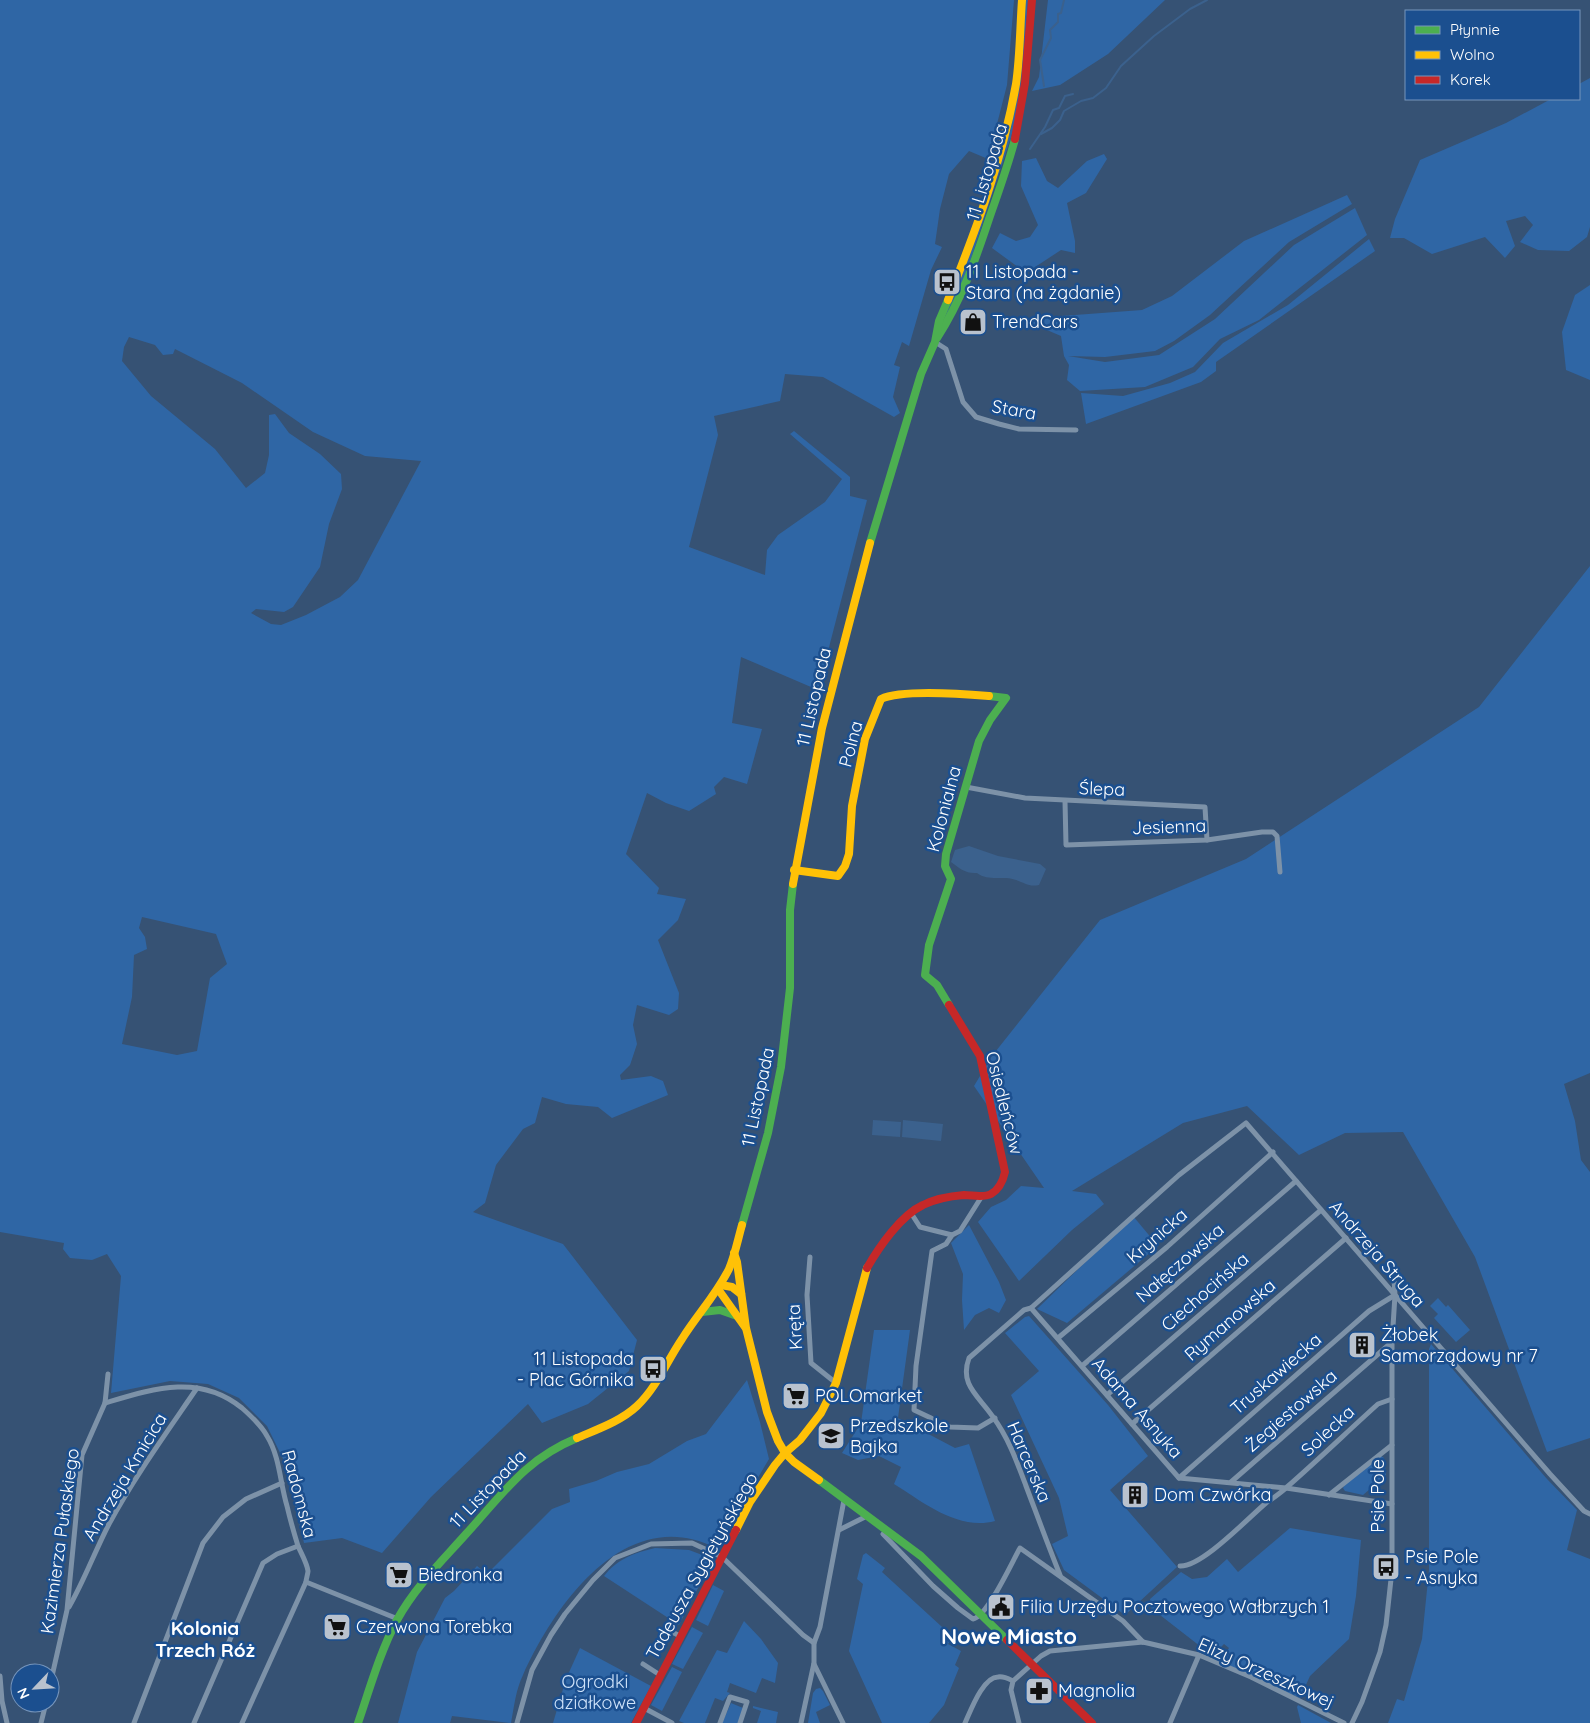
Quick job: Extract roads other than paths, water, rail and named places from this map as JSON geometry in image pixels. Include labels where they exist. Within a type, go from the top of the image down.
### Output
[{"type":"street","name":"11 Listopada","points":[[935,342],[939,320],[970,246],[1006,134],[1015,90],[1022,0]]},
{"type":"street","name":"11 Listopada","points":[[358,1723],[386,1645],[398,1619],[421,1585],[528,1466],[559,1445],[619,1419],[642,1402],[653,1388],[681,1341],[720,1287],[734,1253],[768,1133],[782,1067],[790,988],[790,910],[794,870],[822,728],[857,586],[921,374],[969,274],[990,218],[1011,150],[1021,112],[1026,79],[1032,0]]},
{"type":"street","name":"Stara","points":[[935,342],[946,349],[963,402],[976,417],[1019,429],[1076,430]]},
{"type":"street","name":"Polna","points":[[794,870],[838,876],[845,866],[849,854],[852,806],[865,739],[881,700],[887,696],[894,695],[953,693],[1006,698]]},
{"type":"street","name":"Kolonialna","points":[[937,985],[925,975],[929,945],[951,879],[945,866],[946,854],[979,741],[990,720],[1006,698]]},
{"type":"street","name":"Ślepa","points":[[966,788],[1025,798],[1205,807],[1207,840]]},
{"type":"street","name":"Jesienna","points":[[1065,801],[1066,844],[1207,840],[1273,832],[1277,836],[1280,872]]},
{"type":"street","name":"Osiedleńców","points":[[937,985],[980,1056],[1000,1144],[1005,1172],[1002,1184],[991,1194],[982,1196]]},
{"type":"street","name":"Andrzeja Struga","points":[[1032,1308],[1180,1174],[1246,1123],[1521,1440],[1584,1511],[1590,1514]]},
{"type":"street","name":"Krynicka","points":[[1058,1338],[1272,1152]]},
{"type":"street","name":"Nałęczowska","points":[[1082,1366],[1296,1181]]},
{"type":"street","name":"Tadeusza Sygietyńskiego","points":[[636,1723],[750,1502],[785,1453],[800,1440],[822,1413],[836,1384],[865,1272],[884,1240],[897,1225],[922,1205],[943,1198],[967,1195],[982,1196]]},
{"type":"street","points":[[911,1213],[920,1227],[952,1235],[960,1232],[982,1196]]},
{"type":"street","name":"Ciechocińska","points":[[1107,1394],[1321,1210]]},
{"type":"street","points":[[952,1235],[946,1244],[932,1251],[916,1366],[914,1410],[931,1418],[938,1424],[950,1427],[978,1428],[995,1418]]},
{"type":"street","name":"Rymanowska","points":[[1132,1424],[1346,1238]]},
{"type":"street","points":[[734,1253],[737,1262],[746,1328],[767,1412],[772,1428],[785,1453],[844,1500],[921,1556],[1092,1723]]},
{"type":"street","name":"Kręta","points":[[810,1257],[807,1294],[811,1363],[836,1384]]},
{"type":"street","name":"Psie Pole","points":[[1352,1723],[1371,1678],[1386,1625],[1392,1570],[1392,1342],[1395,1295],[1393,1263]]},
{"type":"street","points":[[720,1287],[732,1287],[741,1294]]},
{"type":"street","points":[[720,1287],[746,1328]]},
{"type":"street","name":"Truskawiecka","points":[[1179,1478],[1366,1313],[1395,1295]]},
{"type":"street","name":"Adama Asnyka","points":[[1032,1308],[1179,1478],[1286,1488],[1392,1504]]},
{"type":"street","name":"Harcerska","points":[[1032,1308],[1024,1310],[969,1358],[966,1367],[966,1378],[969,1386],[995,1418],[1015,1459],[1060,1575]]},
{"type":"street","points":[[702,1312],[720,1310],[738,1317]]},
{"type":"street","name":"Żegiestowska","points":[[1231,1482],[1392,1342]]},
{"type":"street","name":"Kazimierza Pułaskiego","points":[[55,1663],[67,1610],[82,1455],[105,1403],[108,1374]]},
{"type":"street","name":"Radomska","points":[[105,1403],[164,1387],[197,1388],[216,1393],[236,1403],[253,1417],[268,1436],[277,1461],[298,1546],[308,1570],[306,1582]]},
{"type":"street","name":"Andrzeja Kmicica","points":[[67,1610],[78,1592],[89,1564],[127,1492],[197,1388]]},
{"type":"street","name":"Solecka","points":[[1180,1566],[1191,1563],[1212,1550],[1286,1488],[1378,1404],[1392,1399]]},
{"type":"street","points":[[1329,1495],[1392,1445]]},
{"type":"street","points":[[134,1723],[203,1543],[223,1517],[242,1503],[282,1483]]},
{"type":"street","points":[[801,1723],[814,1663],[814,1643],[820,1628],[844,1500]]},
{"type":"street","points":[[839,1530],[867,1516]]},
{"type":"street","points":[[883,1534],[933,1586],[973,1619],[981,1615],[990,1604],[1020,1548],[1122,1621],[1143,1642]]},
{"type":"street","points":[[517,1723],[532,1670],[564,1614],[615,1558],[650,1544],[692,1543],[722,1557],[803,1635],[814,1643]]},
{"type":"street","points":[[194,1723],[263,1563],[277,1554],[298,1546]]},
{"type":"street","points":[[242,1723],[306,1582],[398,1619]]},
{"type":"street","points":[[666,1629],[680,1636]]},
{"type":"street","name":"Elizy Orzeszkowej","points":[[1013,1681],[1041,1656],[1050,1651],[1143,1642],[1199,1655],[1275,1688],[1344,1723]]},
{"type":"street","points":[[1172,1722],[1199,1655]]},
{"type":"street","points":[[814,1663],[843,1723]]},
{"type":"street","points":[[643,1664],[660,1675]]},
{"type":"street","points":[[0,1676],[2,1701],[7,1723]]},
{"type":"street","points":[[965,1723],[977,1698],[990,1680],[997,1676],[1006,1677],[1013,1681],[1012,1690],[1019,1723]]},
{"type":"street","points":[[810,1680],[816,1679],[823,1682]]},
{"type":"street","points":[[720,1723],[730,1697],[747,1702],[740,1723]]},
{"type":"street","points":[[644,1708],[672,1723]]},
{"type":"waterway","points":[[1044,86],[1040,60],[1051,38],[1050,30],[1058,22],[1058,14],[1061,13],[1064,0]]},
{"type":"waterway","points":[[1041,134],[1052,128],[1060,120],[1064,111],[1081,101],[1093,98],[1106,88],[1121,66],[1154,36],[1190,9],[1207,0]]},
{"type":"waterway","points":[[1030,149],[1045,127],[1053,110],[1059,108],[1065,96],[1073,94]]},
{"type":"place","name":"11 Listopada - Stara (na żądanie)","points":[[947,282]]},
{"type":"place","name":"TrendCars","points":[[973,322]]},
{"type":"place","name":"Żłobek Samorządowy nr 7","points":[[1362,1345]]},
{"type":"place","name":"11 Listopada - Plac Górnika","points":[[653,1369]]},
{"type":"place","name":"POLOmarket","points":[[796,1396]]},
{"type":"place","name":"Przedszkole Bajka","points":[[831,1436]]},
{"type":"place","name":"Dom Czwórka","points":[[1135,1495]]},
{"type":"place","name":"Psie Pole - Asnyka","points":[[1386,1567]]},
{"type":"place","name":"Biedronka","points":[[399,1575]]},
{"type":"place","name":"Filia Urzędu Pocztowego Wałbrzych 1","points":[[1001,1607]]},
{"type":"place","name":"Czerwona Torebka","points":[[337,1627]]},
{"type":"place","name":"Magnolia","points":[[1039,1691]]},
{"type":"district","name":"Nowe Miasto","points":[[1009,1636]]},
{"type":"district","name":"Kolonia Trzech Róż","points":[[205,1639]]},
{"type":"park label","name":"Ogrodki działkowe","points":[[595,1692]]}]
